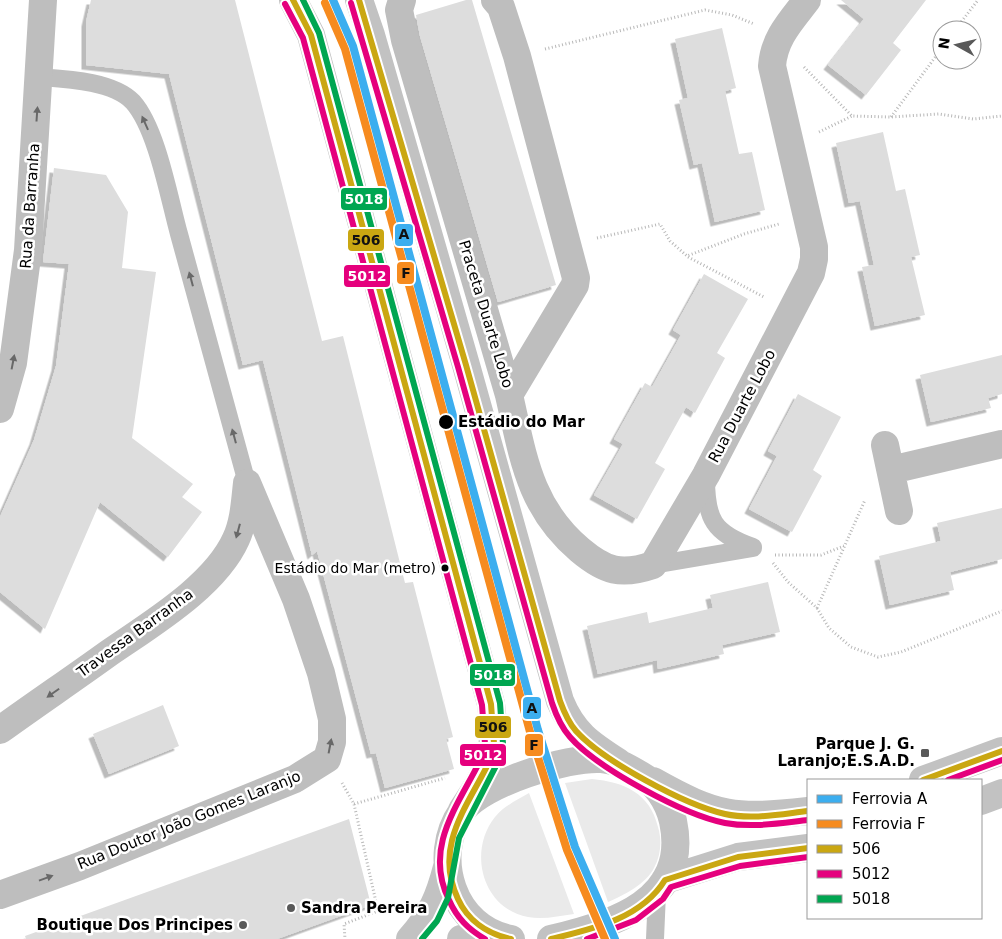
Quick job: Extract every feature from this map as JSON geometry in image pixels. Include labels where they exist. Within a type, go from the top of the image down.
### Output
[{"type":"main road","points":[[359,0],[372,35],[560,700],[568,720],[578,734],[618,762],[694,803],[725,814],[748,817],[807,811]]},
{"type":"main road","points":[[293,4],[311,35],[491,704],[494,744],[486,770],[462,810],[452,835],[440,894],[429,917],[410,939]]},
{"type":"main road","points":[[926,779],[1002,751]]},
{"type":"main road","points":[[462,810],[490,789],[549,767],[587,759],[618,762]]},
{"type":"main road","points":[[551,939],[591,928],[631,913],[661,886],[672,865],[675,833],[665,800],[646,778]]},
{"type":"main road","points":[[982,800],[1002,792]]},
{"type":"main road","points":[[661,886],[738,857],[807,848]]},
{"type":"main road","points":[[447,866],[456,897],[464,911],[488,931],[507,938]]},
{"type":"main road","points":[[461,939],[471,936],[507,938]]},
{"type":"street","name":"Rua da Barranha","points":[[0,409],[13,363],[28,250],[43,0]]},
{"type":"street","name":"Praceta Duarte Lobo","points":[[402,0],[399,10],[405,40],[509,395]]},
{"type":"street","name":"Praceta Duarte Lobo","points":[[495,0],[501,7],[517,56],[576,278],[575,286],[509,395]]},
{"type":"street","name":"Rua Duarte Lobo","points":[[653,566],[706,475],[792,312],[805,286],[814,260],[814,247],[772,66],[773,51],[778,39],[807,0]]},
{"type":"street","points":[[509,395],[532,488],[554,525],[589,557],[612,570],[624,572],[653,566]]},
{"type":"street","points":[[899,511],[888,457],[1002,444]]},
{"type":"street","points":[[247,483],[296,599],[321,674],[332,719],[332,742],[327,759]]},
{"type":"street","name":"Travessa Barranha","points":[[0,730],[157,619],[195,589],[220,564],[236,539],[247,483]]},
{"type":"street","name":"Rua Doutor João Gomes Laranjo","points":[[0,895],[89,862],[287,782],[327,759]]},
{"type":"lane","points":[[39,77],[94,84],[114,90],[132,101],[142,116],[161,168],[247,483]]},
{"type":"lane","points":[[706,475],[706,500],[713,523],[734,540],[760,551]]},
{"type":"lane","points":[[653,566],[760,551]]},
{"type":"lane","points":[[655,939],[661,886]]},
{"type":"path","points":[[963,20],[978,0]]},
{"type":"path","points":[[517,56],[705,10],[732,15],[754,24],[778,39],[852,116]]},
{"type":"path","points":[[890,117],[932,61]]},
{"type":"path","points":[[790,146],[852,116],[890,117],[939,114],[973,118],[1002,116]]},
{"type":"path","points":[[688,256],[744,234],[807,217]]},
{"type":"path","points":[[567,244],[660,224],[670,241],[688,256],[792,312]]},
{"type":"path","points":[[817,608],[866,497],[877,482],[888,457]]},
{"type":"path","points":[[760,551],[787,557],[821,555],[844,546]]},
{"type":"path","points":[[760,551],[788,582],[817,608],[829,628],[851,647],[878,657],[901,652],[1002,611]]},
{"type":"path","points":[[327,759],[354,804],[378,911],[344,924],[345,939]]},
{"type":"path","points":[[354,804],[463,773],[486,770]]},
{"type":"shaded area","points":[[592,779],[615,783],[634,791],[649,806],[654,815],[660,837],[658,858],[646,879],[621,896],[608,902],[565,783]]},
{"type":"shaded area","points":[[529,793],[574,914],[539,918],[513,912],[500,903],[490,891],[484,877],[481,862],[482,846],[487,831],[495,817],[502,810]]},
{"type":"building","points":[[91,0],[235,0],[322,341],[343,336],[405,583],[413,582],[453,737],[446,739],[454,769],[385,788],[376,753],[371,754],[317,551],[312,555],[263,360],[243,365],[169,74],[86,65],[86,22]]},
{"type":"building","points":[[466,0],[472,0],[556,285],[498,302],[420,36],[416,15]]},
{"type":"building","points":[[841,0],[926,0],[893,43],[901,50],[866,95],[828,65],[864,19]]},
{"type":"building","points":[[722,28],[736,88],[725,91],[739,154],[752,152],[765,210],[715,222],[702,163],[694,165],[679,100],[688,98],[675,39]]},
{"type":"building","points":[[883,132],[896,191],[905,189],[920,255],[911,257],[925,315],[875,326],[862,267],[874,265],[860,201],[849,203],[836,143]]},
{"type":"building","points":[[54,168],[106,175],[128,212],[122,268],[156,272],[132,438],[193,484],[182,497],[202,512],[168,557],[100,502],[45,629],[0,592],[0,517],[34,440],[56,366],[69,264],[43,262]]},
{"type":"building","points":[[704,274],[748,299],[717,353],[725,358],[695,413],[686,407],[655,463],[665,469],[637,519],[594,495],[623,444],[614,439],[645,383],[652,387],[681,335],[673,330]]},
{"type":"building","points":[[1002,355],[1002,394],[988,398],[991,408],[931,422],[920,375]]},
{"type":"building","points":[[798,394],[841,417],[813,470],[822,476],[792,532],[749,509],[777,456],[768,451]]},
{"type":"building","points":[[1002,508],[1002,559],[950,572],[954,590],[890,605],[879,556],[941,541],[937,523]]},
{"type":"building","points":[[768,582],[780,632],[722,645],[724,654],[658,669],[657,660],[598,674],[587,626],[647,612],[649,623],[713,608],[710,595]]},
{"type":"building","points":[[163,705],[179,746],[109,774],[93,734]]},
{"type":"building","points":[[349,819],[371,905],[277,939],[26,939],[25,936]]},
{"type":"rail line","name":"A","points":[[333,0],[353,46],[538,730],[575,847],[615,939]]},
{"type":"rail line","name":"F","points":[[325,3],[345,49],[530,732],[567,850],[605,939]]},
{"type":"transit line","name":"506","points":[[293,0],[311,35],[491,704],[494,744],[492,756],[457,825],[449,860],[451,879],[458,899],[467,914],[494,934],[511,939]]},
{"type":"transit line","name":"5018","points":[[303,0],[319,33],[500,703],[503,744],[500,758],[459,838],[448,898],[437,921],[422,939]]},
{"type":"transit line","name":"506","points":[[359,0],[466,365],[560,701],[568,720],[576,731],[589,743],[624,768],[667,792],[708,809],[735,816],[766,816],[807,811]]},
{"type":"transit line","name":"5012","points":[[351,3],[458,367],[552,703],[561,725],[583,749],[620,776],[687,811],[725,823],[746,825],[807,820]]},
{"type":"transit line","name":"5012","points":[[285,4],[303,38],[482,705],[484,753],[448,824],[442,842],[440,861],[442,880],[452,906],[464,922],[485,939]]},
{"type":"transit line","name":"506","points":[[926,779],[1002,751]]},
{"type":"transit line","name":"5012","points":[[951,779],[1002,760]]},
{"type":"transit line","name":"506","points":[[551,939],[599,926],[629,913],[643,904],[665,880],[738,857],[807,848]]},
{"type":"transit line","name":"5012","points":[[587,939],[636,920],[663,899],[671,887],[740,866],[807,857]]},
{"type":"place","name":"Estádio do Mar","points":[[446,422]]},
{"type":"place","name":"Estádio do Mar (metro)","points":[[445,568]]},
{"type":"place","name":"Parque J. G. Laranjo;E.S.A.D.","points":[[925,753]]},
{"type":"place","name":"Sandra Pereira","points":[[291,908]]},
{"type":"place","name":"Boutique Dos Principes","points":[[243,925]]}]
